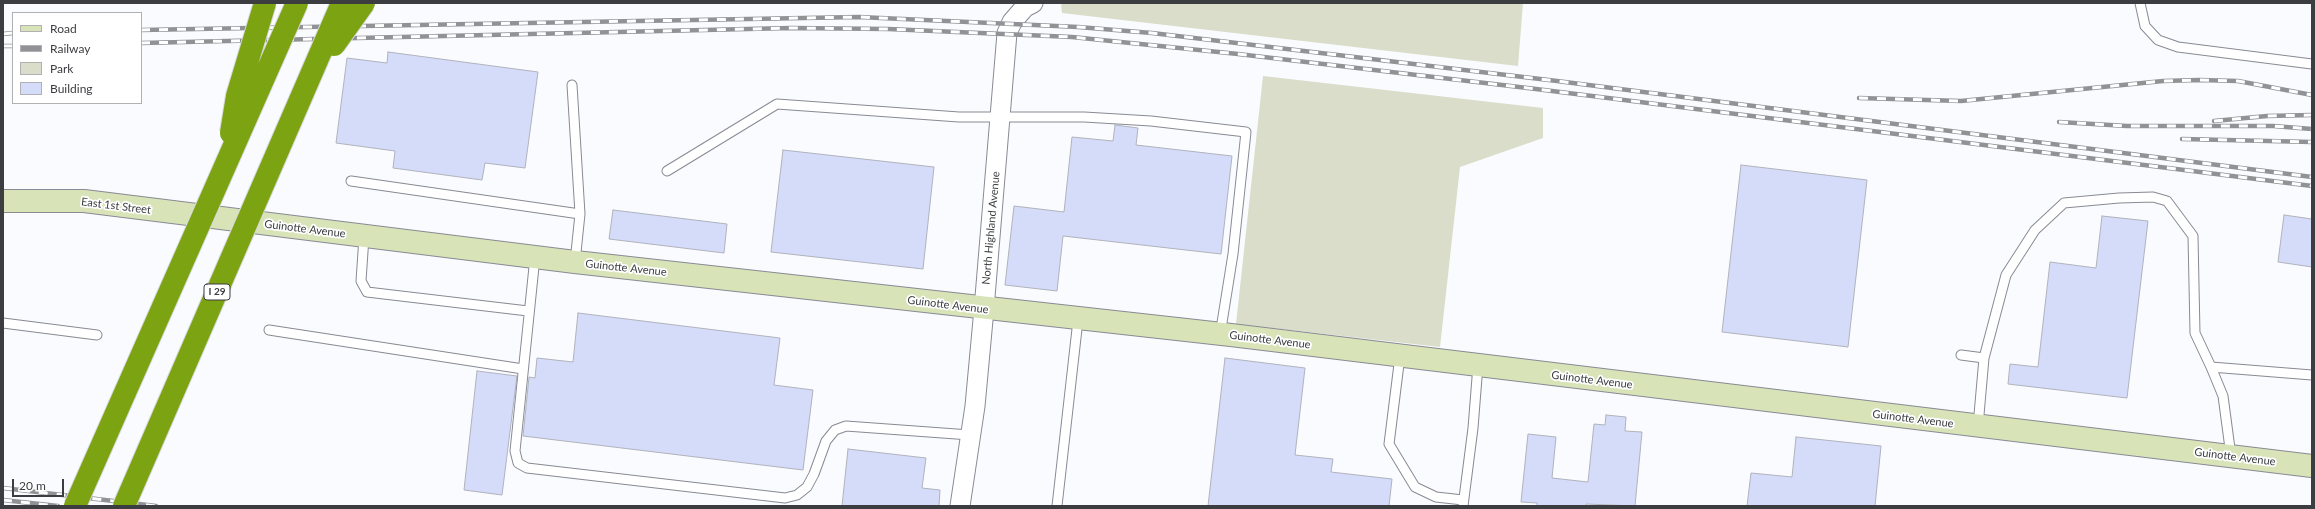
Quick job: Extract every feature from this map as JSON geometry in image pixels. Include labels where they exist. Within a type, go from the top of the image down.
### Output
[{"type":"highway","points":[[228,160],[237,96],[265,3]]},
{"type":"highway","points":[[75,506],[297,3]]},
{"type":"highway","name":"I 29","points":[[124,506],[342,3]]},
{"type":"highway","points":[[310,78],[364,3]]},
{"type":"street","name":"North Highland Avenue","points":[[960,506],[970,435],[984,309],[1007,33],[1012,22],[1025,7],[1033,3]]},
{"type":"street","name":"East 1st Street","points":[[3,201],[84,201],[228,220]]},
{"type":"street","name":"Guinotte Avenue","points":[[228,220],[575,262],[1478,365],[2312,466]]},
{"type":"lane","points":[[2140,3],[2145,26],[2158,40],[2178,47],[2312,64]]},
{"type":"lane","points":[[572,85],[580,214],[575,262]]},
{"type":"lane","points":[[667,171],[777,104],[1000,119],[1084,117],[1151,121],[1246,132],[1233,254],[1220,335]]},
{"type":"lane","points":[[351,182],[580,214]]},
{"type":"lane","points":[[1978,426],[1984,358],[2006,275],[2035,230],[2064,203],[2119,198],[2153,197],[2166,201],[2193,236],[2195,333],[2211,366],[2223,396],[2231,456]]},
{"type":"lane","points":[[364,237],[361,281],[367,292],[528,311]]},
{"type":"lane","points":[[534,257],[515,451],[518,462],[527,468],[537,471],[785,498],[797,495],[807,487],[814,474],[826,441],[836,430],[846,426],[970,435]]},
{"type":"lane","points":[[1057,506],[1078,320]]},
{"type":"lane","points":[[3,323],[97,335]]},
{"type":"lane","points":[[269,330],[523,369]]},
{"type":"lane","points":[[1961,355],[1984,358]]},
{"type":"lane","points":[[1400,356],[1389,444],[1415,487],[1436,497],[1463,503],[1473,428],[1478,365]]},
{"type":"lane","points":[[2211,366],[2312,375]]},
{"type":"green space","points":[[1061,3],[1523,3],[1518,66],[1062,13]]},
{"type":"green space","points":[[1263,76],[1543,108],[1543,138],[1460,167],[1440,347],[1236,324]]},
{"type":"building","points":[[388,52],[538,72],[525,168],[485,163],[482,180],[393,168],[395,151],[336,143],[347,58],[387,63]]},
{"type":"building","points":[[1115,125],[1138,128],[1136,145],[1232,156],[1221,254],[1063,236],[1057,291],[1005,285],[1014,206],[1064,212],[1072,137],[1113,141]]},
{"type":"building","points":[[783,150],[934,167],[923,269],[771,252]]},
{"type":"building","points":[[1741,165],[1867,180],[1848,347],[1722,332]]},
{"type":"building","points":[[613,210],[727,224],[724,253],[609,239]]},
{"type":"building","points":[[2284,215],[2312,219],[2312,267],[2278,262]]},
{"type":"building","points":[[2102,216],[2148,221],[2127,398],[2008,384],[2010,364],[2038,367],[2050,262],[2096,268]]},
{"type":"building","points":[[578,313],[780,338],[774,385],[813,390],[803,470],[523,436],[529,377],[535,378],[537,358],[573,362]]},
{"type":"building","points":[[1225,358],[1305,368],[1295,455],[1333,459],[1331,472],[1392,479],[1389,506],[1208,506]]},
{"type":"building","points":[[477,371],[517,376],[502,495],[464,490]]},
{"type":"building","points":[[1606,415],[1626,417],[1625,431],[1642,432],[1635,506],[1586,504],[1586,506],[1537,506],[1537,503],[1521,502],[1528,434],[1556,437],[1552,478],[1588,482],[1594,424],[1605,425]]},
{"type":"building","points":[[1796,437],[1881,446],[1875,506],[1747,506],[1751,473],[1792,477]]},
{"type":"building","points":[[848,449],[926,458],[922,488],[940,490],[939,506],[842,506]]},
{"type":"railway","points":[[142,30],[859,17],[1078,27],[1152,33],[1557,81],[2312,177]]},
{"type":"railway","points":[[142,43],[791,28],[888,29],[1072,37],[1238,54],[1536,89],[2312,186]]},
{"type":"railway","points":[[3,34],[12,33]]},
{"type":"railway","points":[[3,46],[12,46]]},
{"type":"railway","points":[[1859,98],[1961,101],[2163,81],[2199,80],[2238,81],[2312,95]]},
{"type":"railway","points":[[2214,121],[2267,116],[2312,115]]},
{"type":"railway","points":[[2059,122],[2127,126],[2273,126],[2312,129]]},
{"type":"railway","points":[[2182,139],[2312,142]]},
{"type":"railway","points":[[3,488],[156,506]]},
{"type":"railway","points":[[3,500],[58,506]]}]
